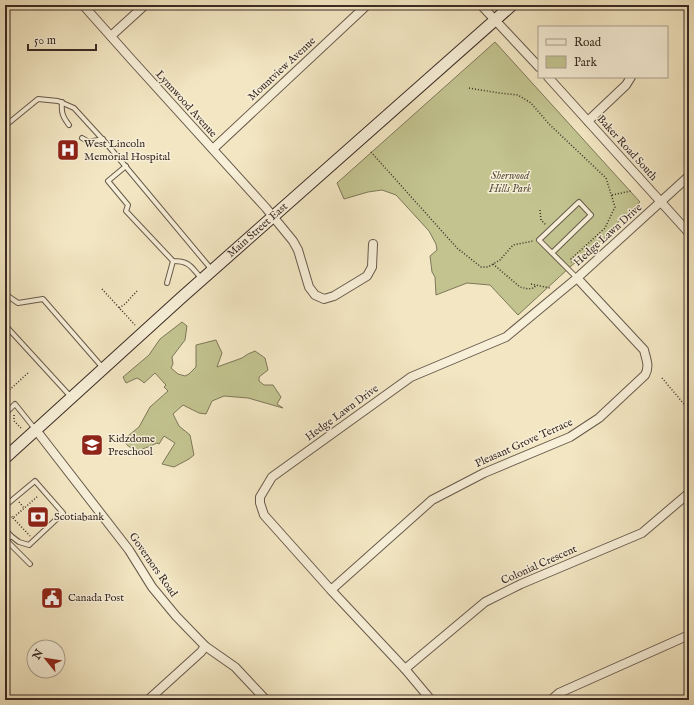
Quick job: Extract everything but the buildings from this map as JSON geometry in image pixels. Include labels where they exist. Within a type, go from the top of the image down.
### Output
[{"type":"main road","name":"Main Street East","points":[[5,458],[103,368],[512,5]]},
{"type":"street","name":"Lynnwood Avenue","points":[[83,5],[213,149],[293,241],[298,250],[309,287],[315,295],[324,299],[334,296],[368,276],[372,267],[373,244]]},
{"type":"street","points":[[111,36],[145,5]]},
{"type":"street","name":"Mountview Avenue","points":[[213,149],[367,5]]},
{"type":"street","points":[[481,5],[538,66]]},
{"type":"street","name":"Baker Road South","points":[[549,78],[689,233]]},
{"type":"street","points":[[588,121],[626,85],[630,78]]},
{"type":"street","name":"Hedge Lawn Drive","points":[[432,700],[264,515],[260,503],[260,497],[272,477],[411,377],[506,337],[577,278],[689,176]]},
{"type":"street","name":"Pleasant Grove Terrace","points":[[331,590],[432,500],[484,473],[570,437],[599,418],[645,375],[648,364],[644,350],[577,278]]},
{"type":"street","name":"Governors Road","points":[[36,430],[129,550],[152,587],[176,616],[205,646],[235,668],[266,700]]},
{"type":"street","name":"Colonial Crescent","points":[[405,669],[485,602],[521,584],[642,533],[689,493]]},
{"type":"street","points":[[551,700],[559,694],[689,636]]},
{"type":"street","points":[[148,700],[201,652],[205,646]]},
{"type":"lane","points":[[5,126],[38,99],[58,101],[74,108],[126,166],[213,271]]},
{"type":"lane","points":[[62,102],[61,111],[69,125]]},
{"type":"lane","points":[[82,138],[89,142],[103,140]]},
{"type":"lane","points":[[126,166],[108,181],[128,205],[126,211],[173,261],[183,261],[190,265],[203,279]]},
{"type":"lane","points":[[552,253],[591,215],[579,202],[539,240],[552,253],[577,278]]},
{"type":"lane","points":[[167,283],[173,261]]},
{"type":"lane","points":[[5,294],[18,303],[43,299],[103,368]]},
{"type":"lane","points":[[5,325],[71,398]]},
{"type":"lane","points":[[5,414],[15,404],[36,430]]},
{"type":"lane","points":[[5,506],[35,481],[63,513],[29,544],[19,542],[5,530]]},
{"type":"lane","points":[[11,536],[6,541],[30,564]]},
{"type":"path","points":[[469,88],[518,95],[531,103],[549,124],[606,178],[615,207],[605,228],[571,259],[573,267]]},
{"type":"path","points":[[371,152],[457,248],[481,267],[488,267],[500,260],[514,245],[539,240]]},
{"type":"path","points":[[611,195],[631,191]]},
{"type":"path","points":[[540,210],[541,220],[550,230]]},
{"type":"path","points":[[493,264],[520,287],[528,289],[534,288],[536,285]]},
{"type":"path","points":[[531,284],[550,288]]},
{"type":"path","points":[[102,289],[135,325]]},
{"type":"path","points":[[119,308],[125,304],[137,291]]},
{"type":"path","points":[[5,394],[28,373]]},
{"type":"path","points":[[662,378],[689,410]]},
{"type":"path","points":[[5,398],[8,401]]},
{"type":"path","points":[[14,415],[14,421],[21,428]]},
{"type":"path","points":[[14,518],[39,495]]},
{"type":"path","points":[[6,515],[14,518],[32,538]]},
{"type":"green space","name":"Sherwood Hills Park","points":[[495,42],[640,202],[616,224],[615,229],[570,267],[518,315],[490,285],[467,283],[436,295],[435,277],[432,272],[430,256],[437,250],[436,244],[429,231],[396,195],[382,190],[368,192],[344,199],[337,183]]},
{"type":"green space","points":[[182,322],[187,326],[185,340],[172,357],[173,364],[171,368],[178,374],[185,376],[196,367],[196,345],[216,340],[222,353],[217,367],[242,358],[255,351],[265,358],[268,370],[259,377],[259,381],[264,385],[273,385],[281,397],[277,404],[283,408],[248,398],[224,396],[212,401],[206,414],[199,413],[183,405],[173,414],[179,426],[190,435],[194,455],[174,467],[162,464],[175,443],[164,436],[159,444],[157,443],[143,449],[131,448],[123,440],[139,427],[150,407],[168,391],[164,387],[166,385],[155,373],[144,383],[137,378],[126,383],[123,377],[149,355],[160,339]]},
{"type":"place","name":"West Lincoln Memorial Hospital","points":[[68,150]]},
{"type":"place","name":"Kidzdome Preschool","points":[[92,445]]},
{"type":"place","name":"Scotiabank","points":[[38,517]]},
{"type":"place","name":"Canada Post","points":[[52,598]]}]
